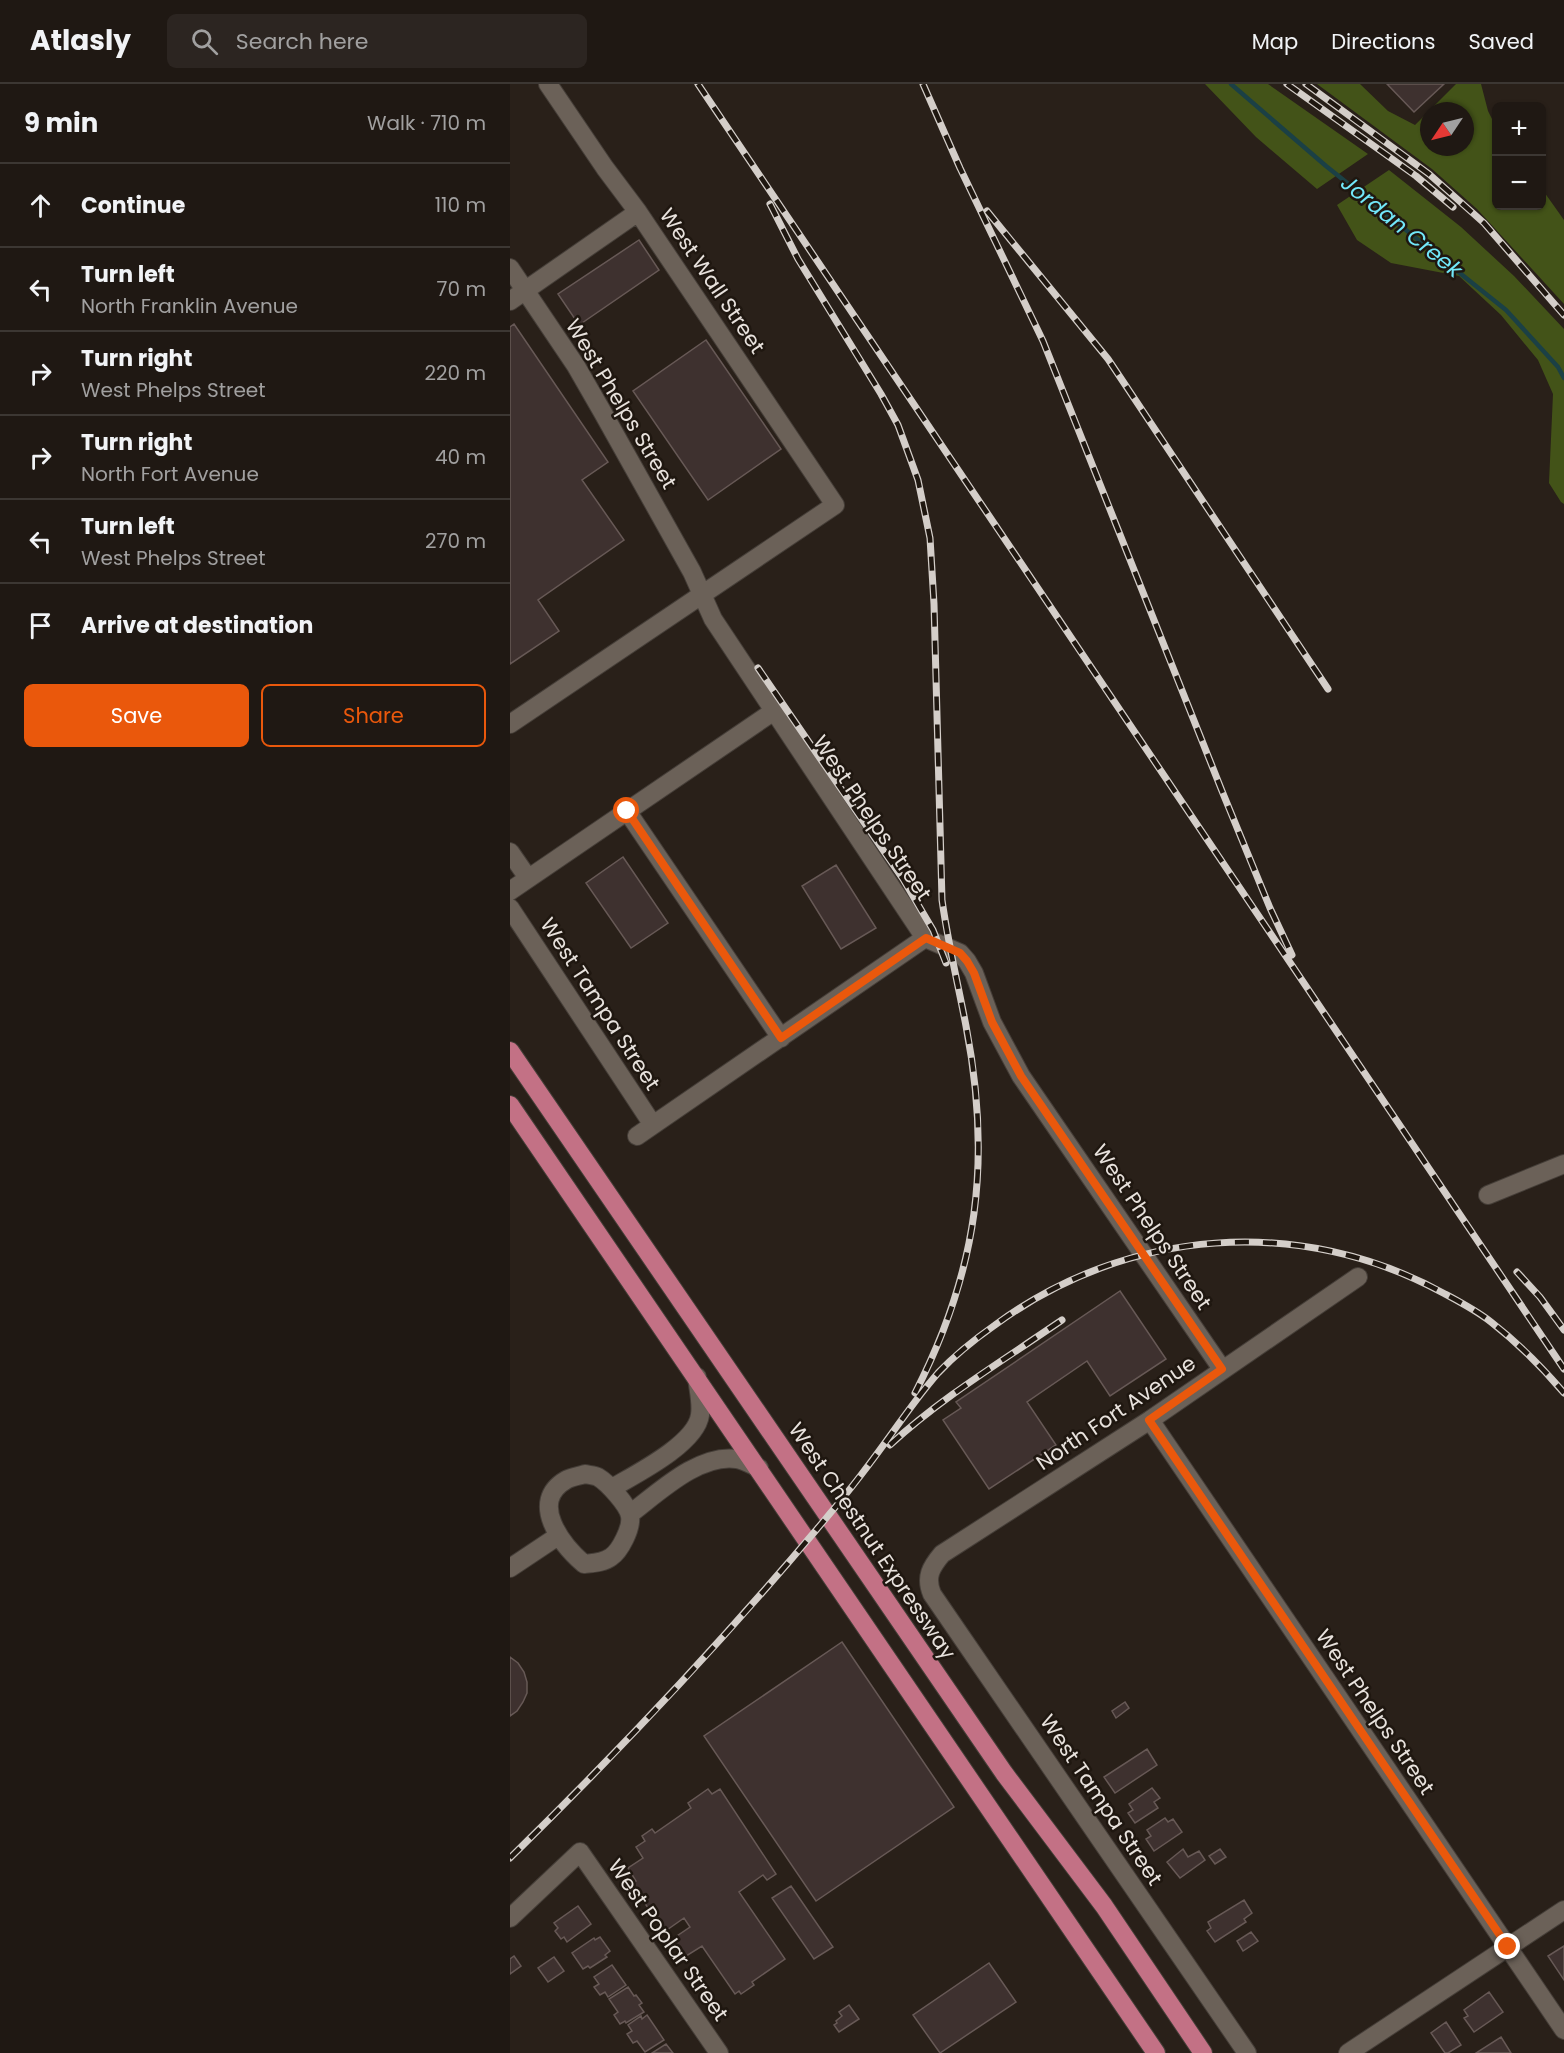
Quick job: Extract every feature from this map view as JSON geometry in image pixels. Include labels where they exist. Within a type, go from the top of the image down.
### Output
[{"type":"main road","name":"West Chestnut Expressway","points":[[510,1051],[998,1764],[1104,1906],[1203,2053]]},
{"type":"main road","points":[[510,1105],[1156,2053]]},
{"type":"street","name":"West Wall Street","points":[[548,84],[638,212],[835,504],[702,593]]},
{"type":"street","points":[[510,302],[638,212]]},
{"type":"street","name":"West Phelps Street","points":[[510,268],[582,376],[702,593],[713,619],[926,938],[960,953],[967,961],[974,973],[992,1022],[1021,1076],[1222,1369]]},
{"type":"street","points":[[510,724],[702,593]]},
{"type":"street","points":[[510,891],[774,711]]},
{"type":"street","points":[[627,811],[781,1038]]},
{"type":"street","points":[[510,852],[528,879]]},
{"type":"street","name":"West Tampa Street","points":[[510,908],[653,1125]]},
{"type":"street","points":[[637,1136],[926,938]]},
{"type":"street","points":[[1488,1195],[1564,1164]]},
{"type":"street","name":"North Fort Avenue","points":[[931,1569],[942,1554],[1149,1420],[1358,1277]]},
{"type":"street","points":[[612,1488],[676,1449],[690,1433],[700,1416],[697,1377]]},
{"type":"street","name":"West Phelps Street","points":[[1149,1420],[1564,2030]]},
{"type":"street","points":[[630,1514],[692,1468],[708,1461],[737,1459],[759,1468]]},
{"type":"street","points":[[585,1474],[597,1476],[612,1488],[630,1514],[630,1523],[622,1543],[611,1557],[597,1563],[584,1564],[568,1551],[558,1536],[550,1520],[550,1503],[556,1488],[567,1479],[585,1474]]},
{"type":"street","points":[[510,1568],[558,1536]]},
{"type":"street","name":"West Tampa Street","points":[[931,1569],[927,1582],[932,1594],[1247,2053]]},
{"type":"street","name":"West Poplar Street","points":[[510,1918],[580,1852],[719,2053]]},
{"type":"street","points":[[1348,2053],[1564,1910]]},
{"type":"green space","points":[[1205,84],[1268,84],[1368,154],[1317,189],[1256,137]]},
{"type":"green space","points":[[1317,84],[1360,84],[1388,111],[1415,125],[1420,120],[1420,156],[1474,156],[1474,102],[1438,102],[1456,84],[1481,84],[1492,119],[1492,210],[1546,210],[1546,195],[1564,220],[1564,304],[1477,209],[1432,169]]},
{"type":"green space","points":[[1389,170],[1461,227],[1514,276],[1564,329],[1564,504],[1549,483],[1553,394],[1538,360],[1501,315],[1459,276],[1391,263],[1357,240],[1337,205]]},
{"type":"building","points":[[1387,84],[1444,84],[1425,102],[1420,102],[1420,106],[1414,112]]},
{"type":"building","points":[[639,240],[659,270],[579,325],[558,294]]},
{"type":"building","points":[[514,324],[608,462],[582,480],[624,540],[538,600],[559,631],[510,664],[510,327]]},
{"type":"building","points":[[706,340],[781,449],[708,500],[633,391]]},
{"type":"building","points":[[623,857],[668,923],[631,948],[586,883]]},
{"type":"building","points":[[836,865],[876,928],[841,949],[802,886]]},
{"type":"building","points":[[1120,1291],[1166,1359],[1110,1396],[1087,1361],[1027,1402],[1056,1445],[989,1489],[943,1420],[961,1408],[956,1402]]},
{"type":"building","points":[[842,1642],[954,1807],[816,1901],[704,1736]]},
{"type":"building","points":[[510,1657],[524,1672],[527,1693],[517,1711],[510,1716]]},
{"type":"building","points":[[1125,1702],[1129,1708],[1116,1718],[1112,1711]]},
{"type":"building","points":[[1147,1749],[1157,1765],[1115,1793],[1104,1777]]},
{"type":"building","points":[[1152,1788],[1160,1798],[1154,1802],[1158,1808],[1135,1823],[1128,1813],[1133,1810],[1129,1804]]},
{"type":"building","points":[[708,1789],[712,1794],[720,1789],[776,1874],[767,1880],[763,1875],[739,1892],[785,1959],[752,1982],[754,1985],[741,1994],[739,1991],[735,1994],[702,1946],[683,1958],[671,1940],[690,1927],[684,1918],[664,1932],[632,1884],[636,1881],[628,1868],[643,1858],[636,1847],[645,1841],[642,1836],[652,1829],[655,1833],[691,1808],[688,1803]]},
{"type":"building","points":[[1165,1818],[1168,1822],[1173,1819],[1182,1832],[1154,1851],[1146,1839],[1151,1836],[1147,1830]]},
{"type":"building","points":[[1183,1849],[1188,1857],[1199,1851],[1205,1860],[1180,1878],[1167,1862]]},
{"type":"building","points":[[1220,1849],[1226,1857],[1215,1864],[1209,1856]]},
{"type":"building","points":[[791,1886],[833,1947],[814,1959],[772,1898]]},
{"type":"building","points":[[1244,1900],[1252,1913],[1244,1919],[1246,1922],[1215,1942],[1207,1931],[1211,1928],[1208,1922]]},
{"type":"building","points":[[578,1906],[591,1924],[567,1942],[564,1937],[561,1939],[555,1931],[558,1928],[554,1923]]},
{"type":"building","points":[[1251,1932],[1258,1941],[1243,1951],[1237,1941]]},
{"type":"building","points":[[600,1937],[610,1951],[605,1955],[607,1957],[590,1968],[588,1966],[583,1969],[572,1953],[594,1938],[595,1940]]},
{"type":"building","points":[[1564,1946],[1564,1980],[1548,1956]]},
{"type":"building","points":[[514,1956],[521,1966],[510,1974],[510,1959]]},
{"type":"building","points":[[554,1957],[564,1971],[548,1982],[538,1968]]},
{"type":"building","points":[[989,1963],[1016,2002],[940,2053],[913,2015]]},
{"type":"building","points":[[612,1965],[626,1985],[608,1997],[605,1992],[600,1995],[594,1987],[599,1984],[594,1977]]},
{"type":"building","points":[[628,1987],[642,2003],[639,2005],[644,2012],[620,2024],[614,2015],[618,2012],[609,1999]]},
{"type":"building","points":[[1489,1992],[1503,2012],[1474,2032],[1464,2018],[1468,2016],[1464,2010]]},
{"type":"building","points":[[849,2005],[859,2019],[839,2032],[834,2025],[842,2016],[839,2012]]},
{"type":"building","points":[[647,2015],[664,2040],[645,2052],[637,2041],[633,2043],[627,2034],[632,2031],[628,2025],[641,2016],[642,2019]]},
{"type":"building","points":[[1446,2022],[1461,2045],[1448,2053],[1445,2053],[1431,2033]]},
{"type":"building","points":[[1501,2037],[1511,2053],[1476,2053]]},
{"type":"building","points":[[666,2044],[673,2053],[652,2053]]},
{"type":"waterway","name":"Jordan Creek","points":[[1231,84],[1326,166],[1506,310],[1558,367],[1564,378]]},
{"type":"railway","points":[[698,84],[1564,1369]]},
{"type":"railway","points":[[923,84],[960,168],[1043,341],[1222,791],[1292,955]]},
{"type":"railway","points":[[1287,84],[1416,176],[1453,207]]},
{"type":"railway","points":[[1306,84],[1429,174],[1484,223],[1564,315]]},
{"type":"railway","points":[[770,204],[798,259],[898,425],[918,480],[930,538],[934,604],[942,900],[974,1075],[978,1123],[978,1169],[974,1214],[966,1258],[953,1303],[915,1393]]},
{"type":"railway","points":[[987,211],[1108,359],[1328,689]]},
{"type":"railway","points":[[758,668],[903,879],[933,930],[946,963]]},
{"type":"railway","points":[[510,1858],[629,1738],[743,1614],[841,1500],[945,1366],[988,1330],[1046,1293],[1101,1268],[1157,1251],[1215,1243],[1274,1243],[1332,1251],[1389,1268],[1474,1310],[1520,1347],[1564,1393]]},
{"type":"railway","points":[[1517,1272],[1540,1297],[1564,1330]]},
{"type":"railway","points":[[890,1445],[952,1395],[1062,1320]]},
{"type":"route","points":[[627,811],[781,1038],[926,938],[960,953],[967,961],[974,973],[992,1022],[1021,1076],[1222,1369],[1149,1420],[1508,1947]]}]
